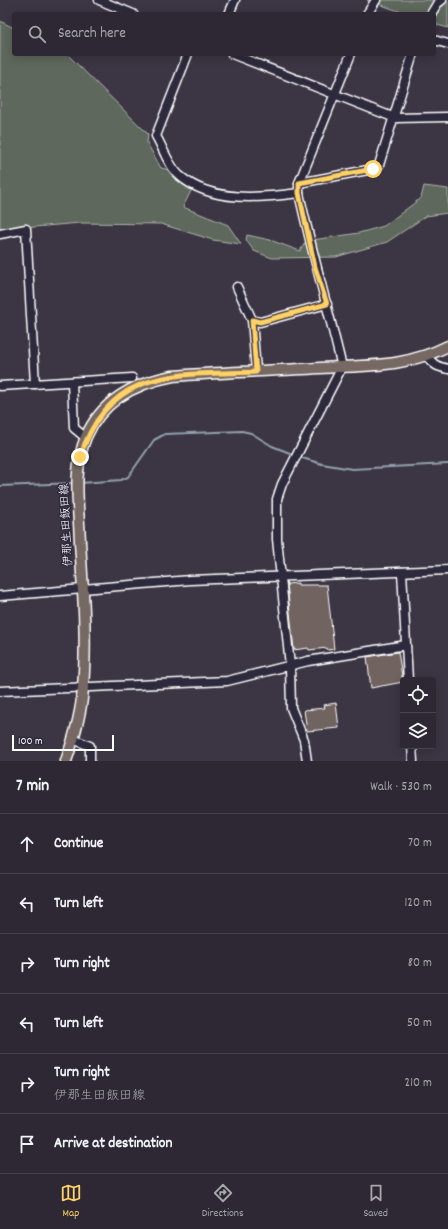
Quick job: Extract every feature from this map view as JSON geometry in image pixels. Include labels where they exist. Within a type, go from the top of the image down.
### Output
[{"type":"main road","name":"伊那生田飯田線","points":[[66,761],[73,739],[84,687],[78,476],[80,457],[86,438],[98,417],[111,402],[142,383],[173,376],[403,363],[428,356],[448,346]]},
{"type":"street","points":[[99,0],[128,12]]},
{"type":"street","points":[[230,12],[235,0]]},
{"type":"street","points":[[369,12],[376,0]]},
{"type":"street","points":[[432,12],[437,4],[442,0]]},
{"type":"street","points":[[436,41],[448,44]]},
{"type":"street","points":[[187,56],[156,136],[179,175],[196,187],[214,193],[256,197],[299,193]]},
{"type":"street","points":[[237,56],[395,118],[448,117]]},
{"type":"street","points":[[307,761],[304,740],[291,708],[290,666],[280,576],[276,519],[277,499],[282,484],[342,367],[327,304],[315,267],[299,193],[299,183],[301,174],[350,56]]},
{"type":"street","points":[[299,183],[373,169],[379,165],[395,118],[406,71],[412,56]]},
{"type":"street","points":[[0,234],[26,229],[35,384]]},
{"type":"street","points":[[237,287],[252,320],[256,372]]},
{"type":"street","points":[[252,320],[260,322],[327,304]]},
{"type":"street","points":[[428,356],[431,362],[438,367],[448,369]]},
{"type":"street","points":[[0,386],[132,378]]},
{"type":"street","points":[[72,382],[74,428],[86,438]]},
{"type":"street","points":[[0,596],[190,580],[448,570]]},
{"type":"street","points":[[402,572],[408,677]]},
{"type":"street","points":[[0,691],[227,681],[290,666],[406,644]]},
{"type":"street","points":[[73,739],[90,746],[90,761]]},
{"type":"street","points":[[412,749],[413,761]]},
{"type":"green space","points":[[367,0],[448,0],[448,28],[436,25],[436,12],[401,12]]},
{"type":"green space","points":[[0,21],[12,27],[12,56],[69,56],[148,134],[147,143],[161,168],[170,170],[192,189],[183,207],[228,225],[241,244],[213,240],[161,224],[80,223],[0,230]]},
{"type":"green space","points":[[424,186],[448,189],[448,213],[426,216],[387,242],[336,257],[272,258],[254,251],[246,240],[247,235],[270,240],[300,251],[306,241],[359,233],[384,226],[421,198]]},
{"type":"building","points":[[298,583],[298,585],[327,585],[334,649],[328,650],[327,648],[309,650],[308,648],[294,650],[287,584]]},
{"type":"building","points":[[398,652],[402,677],[400,677],[400,683],[371,688],[367,657]]},
{"type":"building","points":[[336,703],[339,728],[307,731],[304,710],[325,708],[324,705]]},
{"type":"waterway","points":[[81,483],[121,480],[128,477],[154,440],[165,434],[242,431],[251,433],[272,446],[295,455]]},
{"type":"waterway","points":[[299,457],[322,464],[352,469],[448,464]]},
{"type":"waterway","points":[[0,486],[75,483]]},
{"type":"route","points":[[80,457],[86,438],[98,417],[111,402],[120,395],[142,383],[173,376],[256,372],[252,320],[260,322],[327,304],[315,267],[299,193],[299,183],[373,169]]}]
